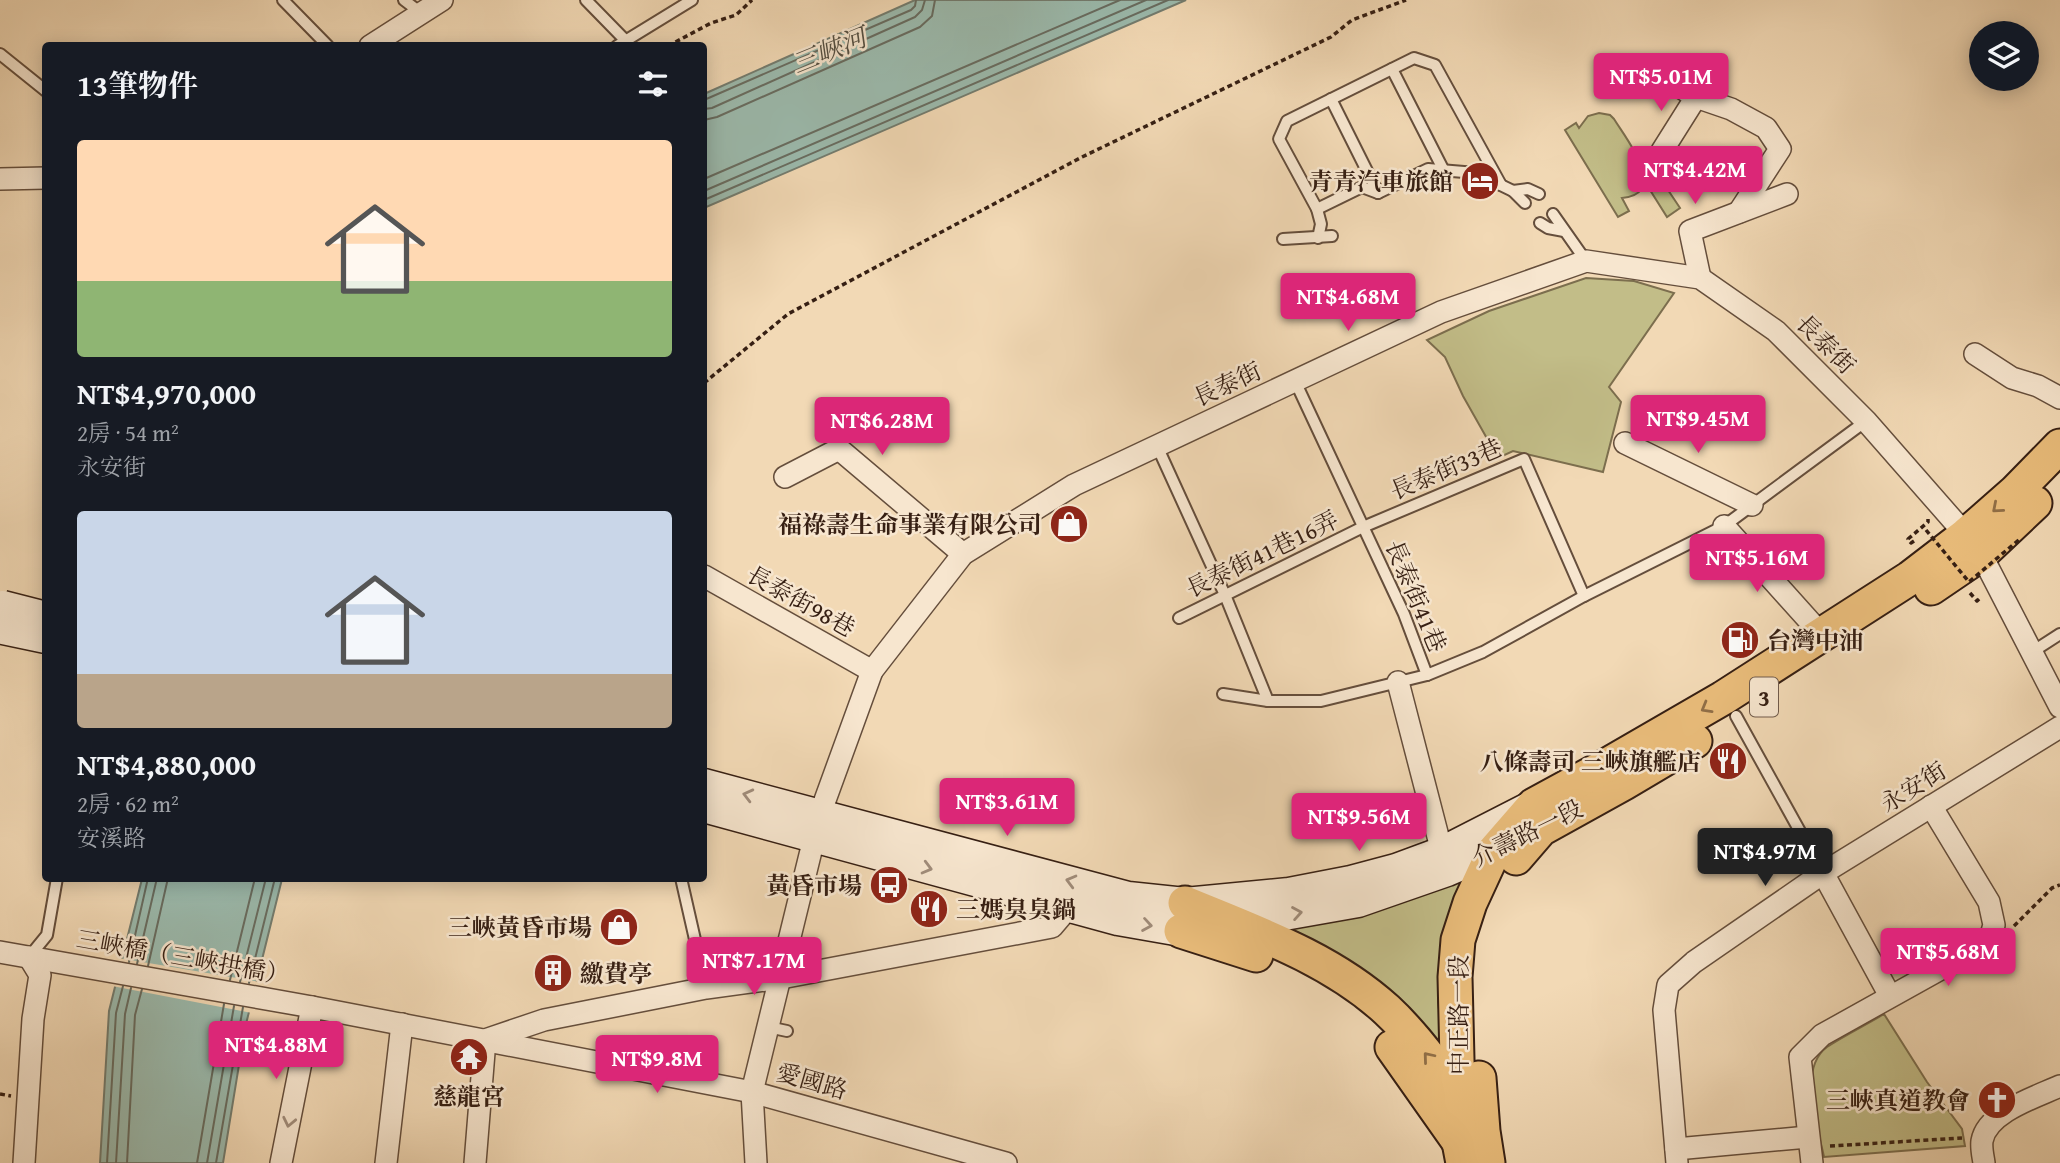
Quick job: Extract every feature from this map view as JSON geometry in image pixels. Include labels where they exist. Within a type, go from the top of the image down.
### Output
[{"type":"main road","name":"介壽路一段","points":[[1537,817],[1602,768],[1723,698],[1909,578],[1974,545],[2015,492],[2060,446]]},
{"type":"main road","name":"介壽路一段","points":[[803,821],[1069,907],[1118,920],[1183,917],[1396,869],[1624,783],[1736,716],[1974,545],[2060,477]]},
{"type":"main road","points":[[2,618],[42,617]]},
{"type":"main road","points":[[2,618],[42,636]]},
{"type":"main road","points":[[707,785],[803,821]]},
{"type":"main road","points":[[707,807],[803,821]]},
{"type":"main road","name":"中正路一段","points":[[1473,1150],[1458,1097],[1455,976],[1458,940],[1470,903],[1494,851],[1537,817]]},
{"type":"main road","name":"中正路一段","points":[[1473,1150],[1475,981],[1480,945],[1490,908],[1508,867],[1537,817]]},
{"type":"main road","name":"介壽路一段","points":[[803,821],[1128,897],[1183,917]]},
{"type":"main road","name":"介壽路一段","points":[[1234,924],[1358,902],[1447,871],[1494,851]]},
{"type":"main road","points":[[1183,917],[1342,1001],[1385,1038],[1473,1150]]},
{"type":"main road","points":[[1183,917],[1234,924],[1287,945],[1348,980],[1387,1010],[1443,1075],[1458,1097]]},
{"type":"street","points":[[374,42],[412,6],[442,0]]},
{"type":"street","points":[[1661,75],[1696,97],[1731,108],[1766,128],[1780,149],[1739,212]]},
{"type":"street","points":[[1662,151],[1696,97]]},
{"type":"street","points":[[0,179],[42,178]]},
{"type":"street","points":[[1700,278],[1690,231],[1787,194]]},
{"type":"street","name":"長泰街","points":[[756,1163],[752,1092],[778,1029],[803,821],[872,671],[963,554],[1074,485],[1441,312],[1586,261],[1700,278],[1776,331],[1866,421],[1974,545],[2060,707]]},
{"type":"street","points":[[1975,354],[2012,378],[2038,386],[2060,398]]},
{"type":"street","points":[[1625,443],[1752,505]]},
{"type":"street","points":[[785,477],[839,449],[963,554]]},
{"type":"street","points":[[1724,526],[1822,635]]},
{"type":"street","name":"長泰街98巷","points":[[707,578],[872,671]]},
{"type":"street","points":[[1398,682],[1442,852]]},
{"type":"street","name":"永安街","points":[[1676,1156],[1664,1010],[1668,985],[1694,962],[1824,873],[2060,727]]},
{"type":"street","points":[[1812,1163],[1818,1142],[1800,1057],[1822,1035],[1989,942],[1994,925],[1989,902],[1931,806]]},
{"type":"street","points":[[1824,873],[1890,996]]},
{"type":"street","points":[[475,1163],[485,1040],[578,1010],[706,988],[782,986],[1015,938],[1052,927],[1069,907]]},
{"type":"street","name":"三峽橋（三峽拱橋）","points":[[0,952],[313,1007]]},
{"type":"street","points":[[24,1163],[33,1019],[40,975],[37,958]]},
{"type":"street","points":[[281,1163],[313,1007]]},
{"type":"street","name":"愛國路","points":[[313,1007],[752,1092],[881,1121],[1006,1163]]},
{"type":"street","points":[[386,1163],[402,1024]]},
{"type":"street","points":[[1984,1163],[1982,1140],[1993,1120],[2060,1086]]},
{"type":"street","points":[[1676,1156],[1818,1142]]},
{"type":"lane","points":[[283,0],[324,42]]},
{"type":"lane","points":[[586,0],[620,42]]},
{"type":"lane","points":[[623,42],[692,0]]},
{"type":"lane","points":[[0,54],[42,88]]},
{"type":"lane","points":[[1318,239],[1321,224],[1317,209],[1279,139],[1287,121],[1414,58],[1435,65],[1501,185]]},
{"type":"lane","points":[[1392,69],[1444,171]]},
{"type":"lane","points":[[1331,99],[1378,193]]},
{"type":"lane","points":[[1317,209],[1362,187],[1378,193],[1428,169],[1476,173],[1513,191],[1525,203]]},
{"type":"lane","points":[[1513,191],[1528,189],[1539,194]]},
{"type":"lane","points":[[1553,215],[1586,261]]},
{"type":"lane","points":[[1540,223],[1548,228],[1564,231]]},
{"type":"lane","points":[[1283,239],[1318,239],[1332,236]]},
{"type":"lane","name":"長泰街41巷","points":[[1295,381],[1404,614],[1427,675]]},
{"type":"lane","points":[[1223,694],[1268,701],[1321,701],[1427,675],[1483,652],[1584,596],[1724,526],[1866,421]]},
{"type":"lane","points":[[1157,446],[1268,701]]},
{"type":"lane","name":"長泰街33巷","points":[[1363,527],[1524,459],[1584,596]]},
{"type":"lane","name":"長泰街41巷16弄","points":[[1179,618],[1363,527]]},
{"type":"lane","points":[[2032,652],[2060,634]]},
{"type":"lane","points":[[1736,716],[1824,873]]},
{"type":"lane","points":[[37,958],[47,935],[56,882]]},
{"type":"lane","points":[[682,882],[706,988]]},
{"type":"path","points":[[675,42],[711,23],[736,15],[751,0]]},
{"type":"path","points":[[707,381],[788,314],[1080,158],[1331,37],[1352,20],[1406,0]]},
{"type":"path","points":[[1925,525],[1908,538],[1912,543],[1926,530],[1969,582],[2021,538]]},
{"type":"path","points":[[1989,942],[2007,933],[2052,888],[2060,884]]},
{"type":"path","points":[[1818,1142],[1962,1138],[1982,1140]]},
{"type":"shaded area","points":[[1599,113],[1610,115],[1614,119],[1635,152],[1644,176],[1643,186],[1636,194],[1622,198],[1629,211],[1618,217],[1565,130],[1576,123],[1579,128],[1588,116]]},
{"type":"shaded area","points":[[1662,181],[1680,208],[1667,217],[1650,190]]},
{"type":"shaded area","points":[[1586,278],[1634,281],[1674,293],[1609,387],[1621,402],[1603,472],[1513,451],[1498,458],[1463,396],[1445,357],[1427,340],[1489,311]]},
{"type":"shaded area","points":[[1470,871],[1442,950],[1438,1002],[1447,1066],[1275,926]]},
{"type":"shaded area","points":[[1884,1014],[1927,1082],[1962,1129],[1965,1146],[1824,1157],[1814,1115],[1811,1084],[1818,1057],[1827,1047]]},
{"type":"water","name":"三峽河","points":[[915,0],[1186,0],[707,207],[707,93]]},
{"type":"water","points":[[141,882],[281,882],[245,1028],[223,1163],[100,1163],[109,1011]]},
{"type":"pier","points":[[119,958],[260,982],[252,1013],[112,986]]},
{"type":"place","name":"青青汽車旅館","points":[[1480,181]]},
{"type":"place","name":"福祿壽生命事業有限公司","points":[[1069,524]]},
{"type":"place","name":"台灣中油","points":[[1740,640]]},
{"type":"place","name":"八條壽司 三峽旗艦店","points":[[1728,761]]},
{"type":"place","name":"黃昏市場","points":[[889,885]]},
{"type":"place","name":"三媽臭臭鍋","points":[[929,909]]},
{"type":"place","name":"三峽黃昏市場","points":[[619,927]]},
{"type":"place","name":"繳費亭","points":[[553,973]]},
{"type":"place","name":"慈龍宮","points":[[469,1057]]},
{"type":"place","name":"三峽真道教會","points":[[1997,1100]]}]
